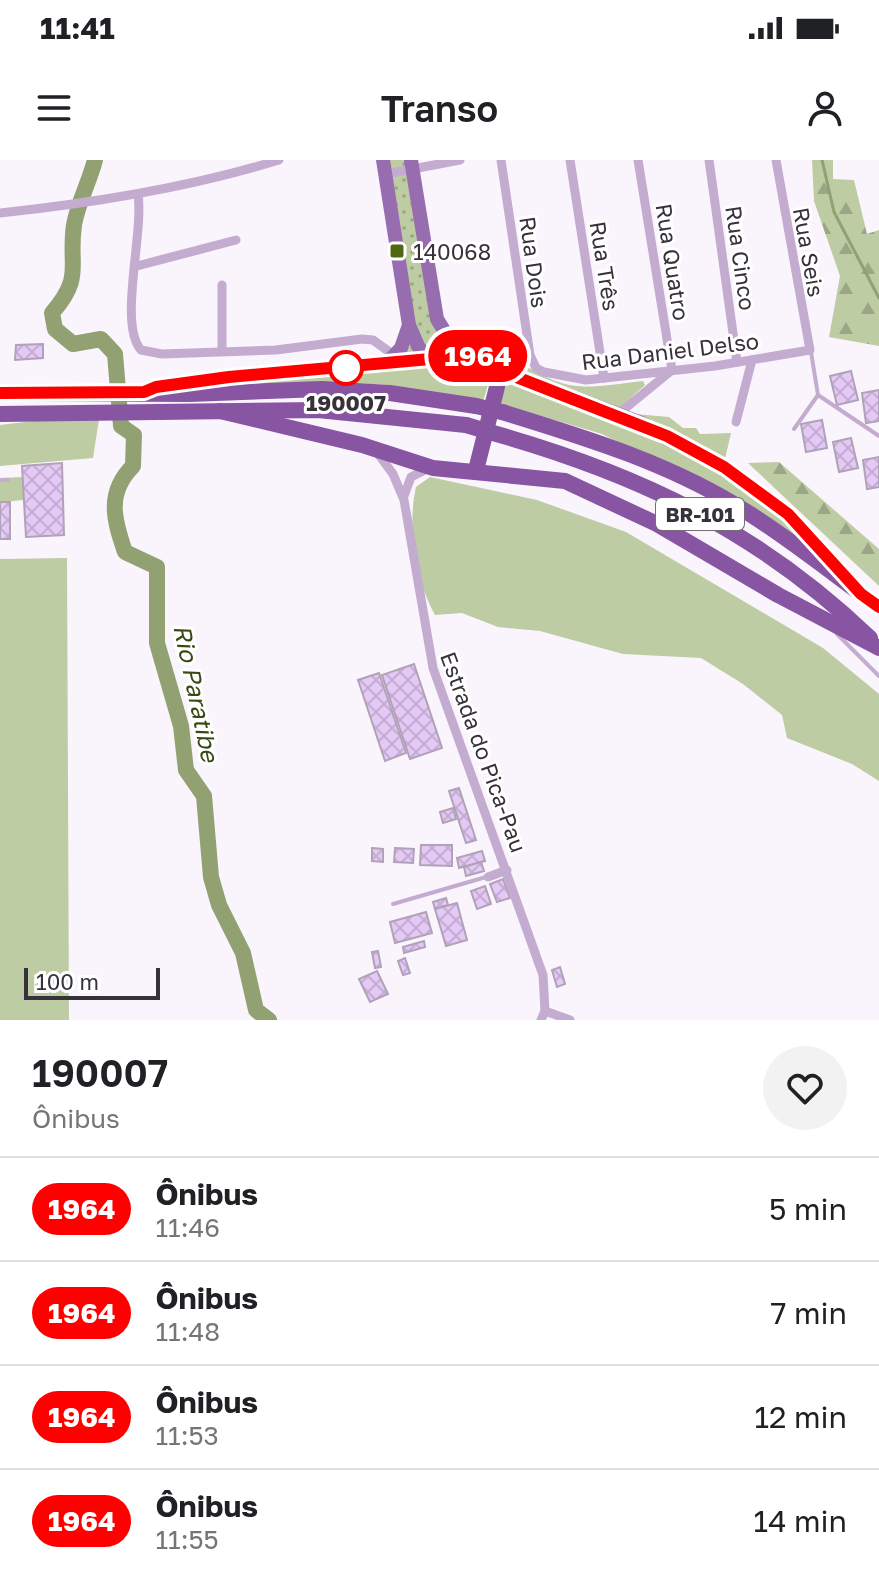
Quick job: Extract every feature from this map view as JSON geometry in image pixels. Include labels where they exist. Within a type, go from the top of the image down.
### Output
[{"type":"highway","points":[[431,359],[470,355],[501,371],[617,415],[697,451],[769,497],[811,537],[861,594]]},
{"type":"highway","name":"BR-101","points":[[137,392],[229,377],[431,359]]},
{"type":"highway","points":[[476,470],[501,371]]},
{"type":"highway","name":"BR-101","points":[[0,393],[189,394],[322,389],[390,393],[502,412],[596,441],[672,473],[749,513],[879,607]]},
{"type":"highway","points":[[220,411],[362,445],[433,468],[565,481],[657,524],[810,613],[879,647]]},
{"type":"highway","name":"BR-101","points":[[0,414],[220,411],[368,413],[466,425],[596,464],[677,501],[802,578],[879,647]]},
{"type":"main road","points":[[412,165],[437,319],[448,337],[470,355]]},
{"type":"main road","points":[[385,167],[409,325],[419,348],[431,359]]},
{"type":"main road","points":[[390,361],[409,325]]},
{"type":"street","points":[[385,167],[460,160]]},
{"type":"street","name":"Rua Dois","points":[[501,160],[528,348],[536,368]]},
{"type":"street","name":"Rua Três","points":[[570,160],[604,378]]},
{"type":"street","name":"Rua Quatro","points":[[638,160],[672,370]]},
{"type":"street","name":"Rua Cinco","points":[[709,160],[737,362]]},
{"type":"street","name":"Rua Seis","points":[[776,160],[810,350]]},
{"type":"street","points":[[0,213],[138,194],[276,161]]},
{"type":"street","points":[[138,194],[141,218],[129,325],[141,350],[162,354],[276,350],[362,339],[373,340],[390,361]]},
{"type":"street","points":[[137,266],[236,240]]},
{"type":"street","points":[[222,285],[222,351]]},
{"type":"street","name":"Rua Daniel Delso","points":[[536,368],[571,380],[604,378],[810,350]]},
{"type":"street","points":[[736,422],[752,360]]},
{"type":"street","points":[[617,415],[672,370]]},
{"type":"street","name":"Estrada do Pica-Pau","points":[[362,445],[384,459],[404,500],[433,668],[543,975],[543,1016]]},
{"type":"street","points":[[404,500],[411,477],[420,470],[433,468]]},
{"type":"street","points":[[488,877],[507,870]]},
{"type":"street","points":[[543,1016],[570,1020]]},
{"type":"lane","points":[[794,429],[818,395],[810,350]]},
{"type":"lane","points":[[818,395],[879,436]]},
{"type":"lane","points":[[0,480],[8,480]]},
{"type":"lane","points":[[810,613],[849,644],[879,676]]},
{"type":"lane","points":[[393,904],[488,877]]},
{"type":"green space","points":[[386,160],[407,160],[436,331],[455,351],[400,360],[410,318]]},
{"type":"green space","points":[[812,160],[833,160],[833,179],[854,180],[867,234],[879,230],[879,346],[829,337],[840,276],[814,201]]},
{"type":"green space","points":[[468,361],[489,381],[483,402],[391,385],[202,383]]},
{"type":"green space","points":[[478,362],[513,369],[523,364],[568,385],[643,381],[645,385],[617,410],[569,394],[493,378]]},
{"type":"green space","points":[[518,383],[615,419],[718,466],[772,503],[827,561],[724,495],[602,434],[498,403],[506,386]]},
{"type":"green space","points":[[100,413],[93,458],[0,466],[0,425]]},
{"type":"green space","points":[[635,414],[669,417],[683,428],[696,428],[700,434],[731,433],[725,459]]},
{"type":"green space","points":[[779,462],[879,549],[879,586],[748,463]]},
{"type":"green space","points":[[23,477],[24,500],[0,502],[0,478]]},
{"type":"green space","points":[[430,477],[537,500],[626,532],[823,648],[879,694],[879,781],[852,764],[787,738],[782,715],[743,684],[701,658],[623,654],[540,631],[498,627],[462,613],[435,615],[418,569],[412,519],[416,487]]},
{"type":"green space","points":[[67,558],[69,1020],[0,1020],[0,559]]},
{"type":"building","points":[[43,344],[43,358],[15,360],[16,345]]},
{"type":"building","points":[[851,371],[858,400],[837,405],[830,376]]},
{"type":"building","points":[[879,390],[879,421],[866,423],[862,393]]},
{"type":"building","points":[[822,420],[827,448],[806,452],[801,424]]},
{"type":"building","points":[[851,438],[858,468],[839,472],[833,442]]},
{"type":"building","points":[[879,457],[879,487],[867,489],[863,460]]},
{"type":"building","points":[[62,463],[64,535],[26,537],[22,466]]},
{"type":"building","points":[[0,502],[10,502],[10,539],[0,539]]},
{"type":"building","points":[[414,664],[442,748],[410,759],[382,675]]},
{"type":"building","points":[[379,673],[406,753],[385,761],[358,680]]},
{"type":"building","points":[[459,788],[476,840],[466,843],[449,791]]},
{"type":"building","points":[[453,808],[456,819],[443,823],[440,812]]},
{"type":"building","points":[[421,845],[452,845],[452,866],[420,865]]},
{"type":"building","points":[[372,848],[383,849],[383,862],[372,861]]},
{"type":"building","points":[[395,848],[414,849],[413,863],[394,862]]},
{"type":"building","points":[[482,851],[485,861],[459,868],[457,858]]},
{"type":"building","points":[[481,862],[484,871],[466,876],[464,867]]},
{"type":"building","points":[[503,879],[510,898],[497,902],[490,884]]},
{"type":"building","points":[[485,886],[491,904],[477,909],[471,891]]},
{"type":"building","points":[[446,898],[448,905],[435,909],[433,902]]},
{"type":"building","points":[[457,903],[467,940],[446,946],[435,909]]},
{"type":"building","points":[[426,912],[432,933],[395,943],[390,922]]},
{"type":"building","points":[[424,941],[425,947],[404,953],[403,947]]},
{"type":"building","points":[[378,951],[381,967],[375,968],[372,952]]},
{"type":"building","points":[[405,958],[410,973],[403,975],[398,961]]},
{"type":"building","points":[[560,967],[565,984],[557,987],[552,970]]},
{"type":"building","points":[[377,971],[388,994],[370,1002],[359,979]]},
{"type":"waterway","name":"Rio Paratibe","points":[[95,160],[74,225],[71,280],[52,313],[55,329],[73,344],[101,339],[115,354],[121,426],[134,435],[133,466],[124,476],[116,497],[118,529],[125,552],[157,567],[157,643],[181,726],[186,770],[204,796],[211,877],[219,905],[243,953],[256,1010],[269,1020]]},
{"type":"waterway","points":[[822,160],[834,212],[879,298]]},
{"type":"bus line","name":"1964","points":[[0,393],[144,392],[156,387],[229,377],[475,355],[501,371],[521,376],[641,424],[724,467],[769,497],[788,514],[861,594],[879,607]]},
{"type":"place","name":"140068","points":[[397,251]]},
{"type":"place","name":"190007","points":[[346,368]]}]
